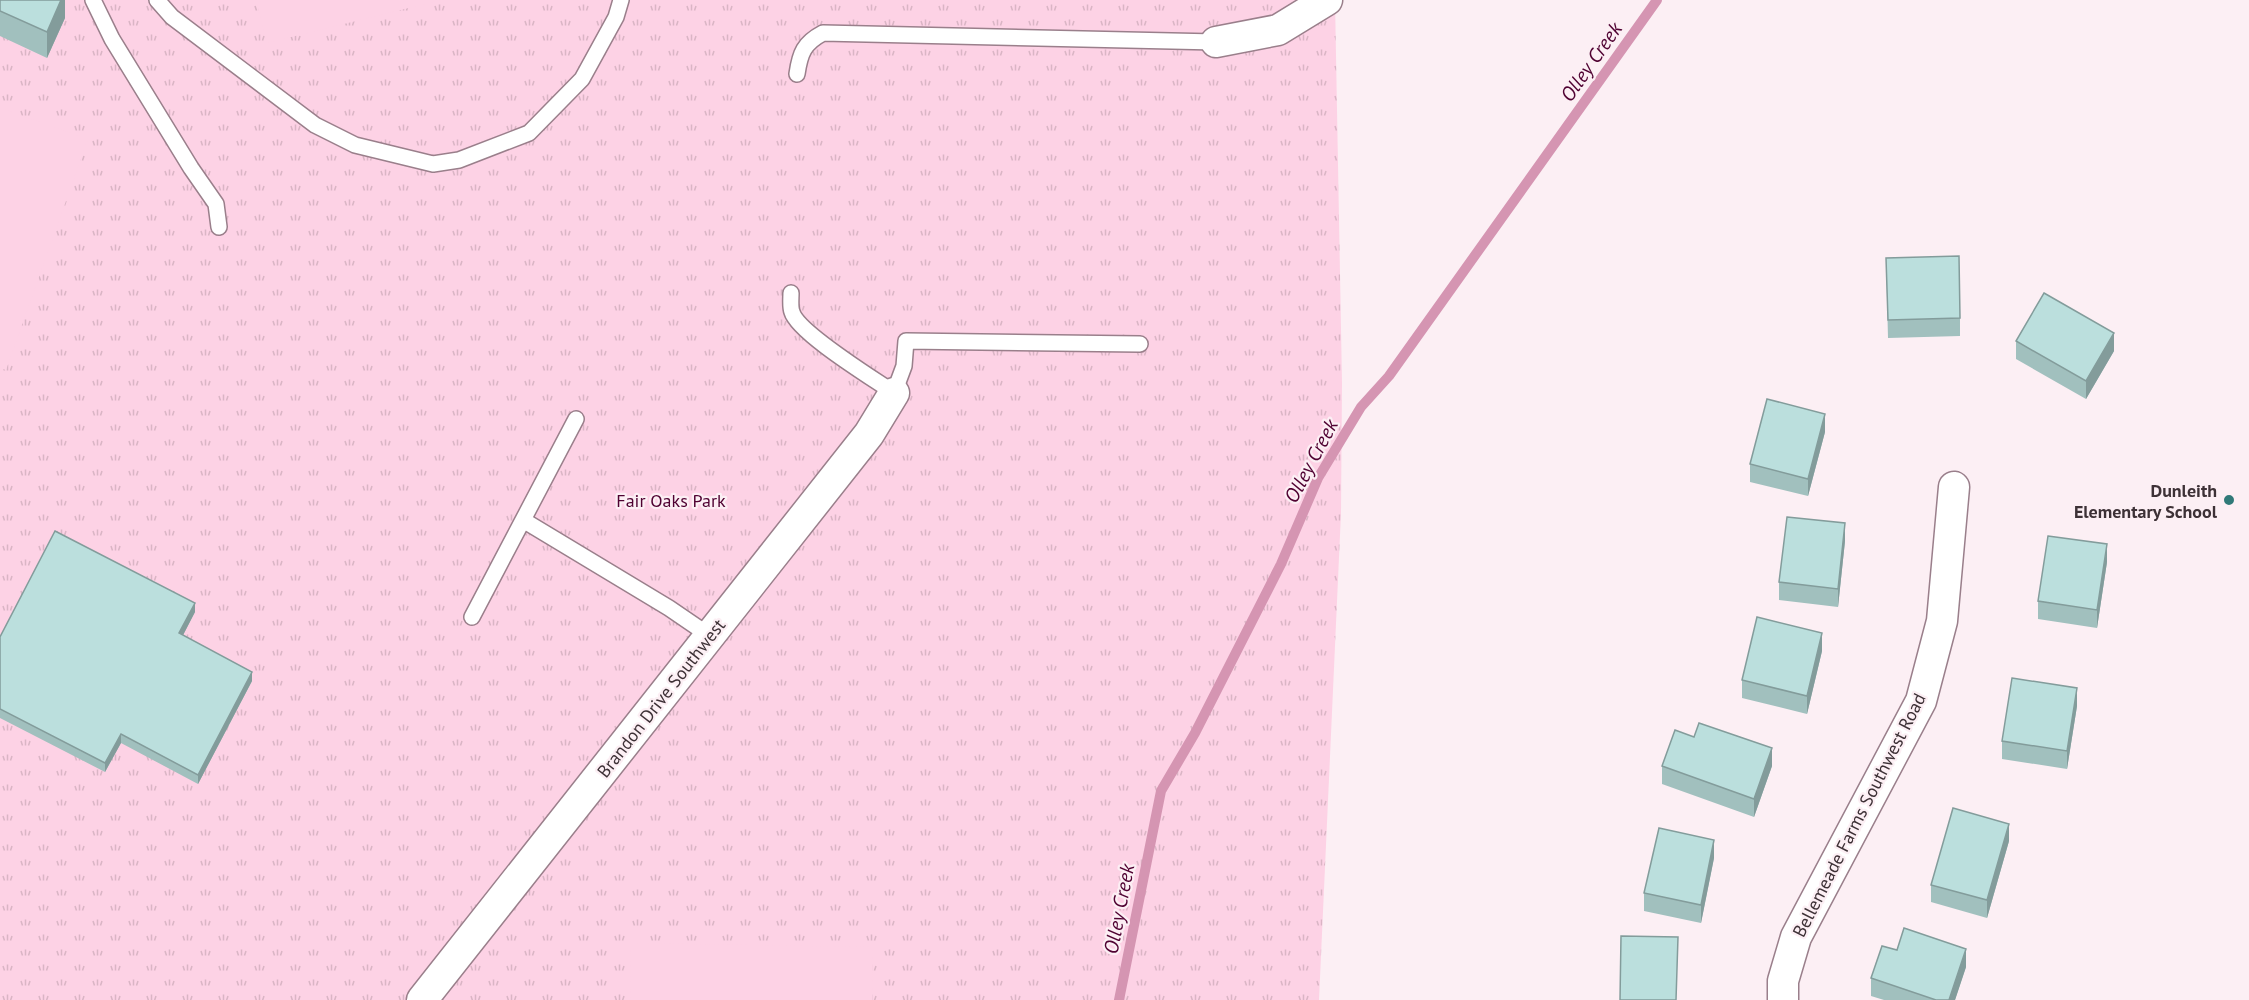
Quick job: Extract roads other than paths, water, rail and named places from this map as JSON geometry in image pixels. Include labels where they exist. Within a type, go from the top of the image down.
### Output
[{"type":"street","points":[[1216,42],[1278,30],[1328,0]]},
{"type":"street","name":"Brandon Drive Southwest","points":[[422,1000],[869,434],[894,393]]},
{"type":"street","name":"Bellemeade Farms Southwest Road","points":[[1783,1000],[1783,981],[1796,937],[1921,701],[1942,621],[1954,487]]},
{"type":"lane","points":[[93,0],[112,39],[191,168],[216,204],[219,227]]},
{"type":"lane","points":[[157,0],[172,17],[315,125],[355,145],[433,165],[459,160],[529,133],[582,79],[616,17],[621,0]]},
{"type":"lane","points":[[797,74],[800,54],[809,41],[823,33],[1216,42]]},
{"type":"lane","points":[[791,293],[792,312],[800,325],[854,367],[894,393],[904,366],[906,341],[1140,344]]},
{"type":"lane","points":[[472,617],[576,419]]},
{"type":"lane","points":[[523,520],[669,608],[710,636]]},
{"type":"waterway","name":"Olley Creek","points":[[1119,1000],[1161,791],[1195,733],[1281,564],[1318,478],[1361,407],[1389,376],[1657,0]]},
{"type":"place","name":"Dunleith Elementary School","points":[[2229,500]]},
{"type":"park label","name":"Fair Oaks Park","points":[[671,500]]}]
